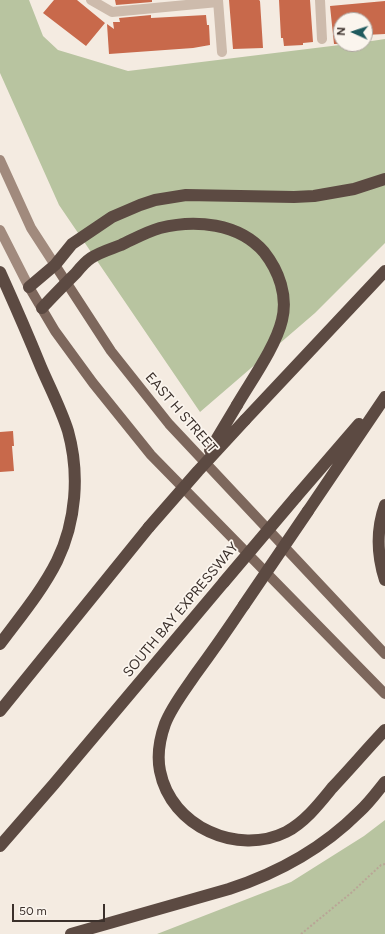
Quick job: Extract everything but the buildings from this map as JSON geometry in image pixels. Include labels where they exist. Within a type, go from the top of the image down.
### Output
[{"type":"highway","points":[[29,287],[55,265],[72,244],[112,217],[133,207],[155,200],[186,195],[287,197],[314,196],[354,189],[385,179]]},
{"type":"highway","points":[[42,308],[90,258],[146,233],[172,226],[199,224],[217,226],[236,232],[254,242],[274,267],[282,286],[284,307],[283,318],[276,338],[198,471]]},
{"type":"highway","points":[[0,711],[149,527],[198,471],[385,271]]},
{"type":"highway","points":[[0,272],[62,416],[72,448],[75,480],[70,524],[57,560],[41,589],[0,644]]},
{"type":"highway","name":"SOUTH BAY EXPRESSWAY","points":[[0,846],[385,393]]},
{"type":"highway","points":[[385,397],[244,606],[176,702],[162,735],[159,759],[160,771],[163,782],[173,801],[187,818],[205,830],[235,840],[267,839],[282,834],[297,826],[305,819],[385,730]]},
{"type":"highway","points":[[385,505],[381,520],[378,544],[379,557],[385,580]]},
{"type":"highway","points":[[71,934],[235,887],[283,868],[316,848],[342,829],[385,782]]},
{"type":"main road","name":"EAST H STREET","points":[[0,160],[32,228],[111,352],[169,424],[385,654]]},
{"type":"main road","points":[[0,230],[29,287],[56,330],[93,383],[151,455],[385,694]]},
{"type":"street","points":[[91,0],[112,12],[218,1],[222,52]]},
{"type":"street","points":[[320,0],[322,39]]},
{"type":"path","points":[[301,934],[385,864]]},
{"type":"green space","points":[[0,0],[29,0],[43,36],[58,50],[128,71],[333,46],[333,52],[373,52],[373,41],[385,39],[385,243],[315,313],[200,412],[59,205],[0,73]]},
{"type":"green space","points":[[385,820],[385,934],[157,934],[291,882],[364,836]]}]
